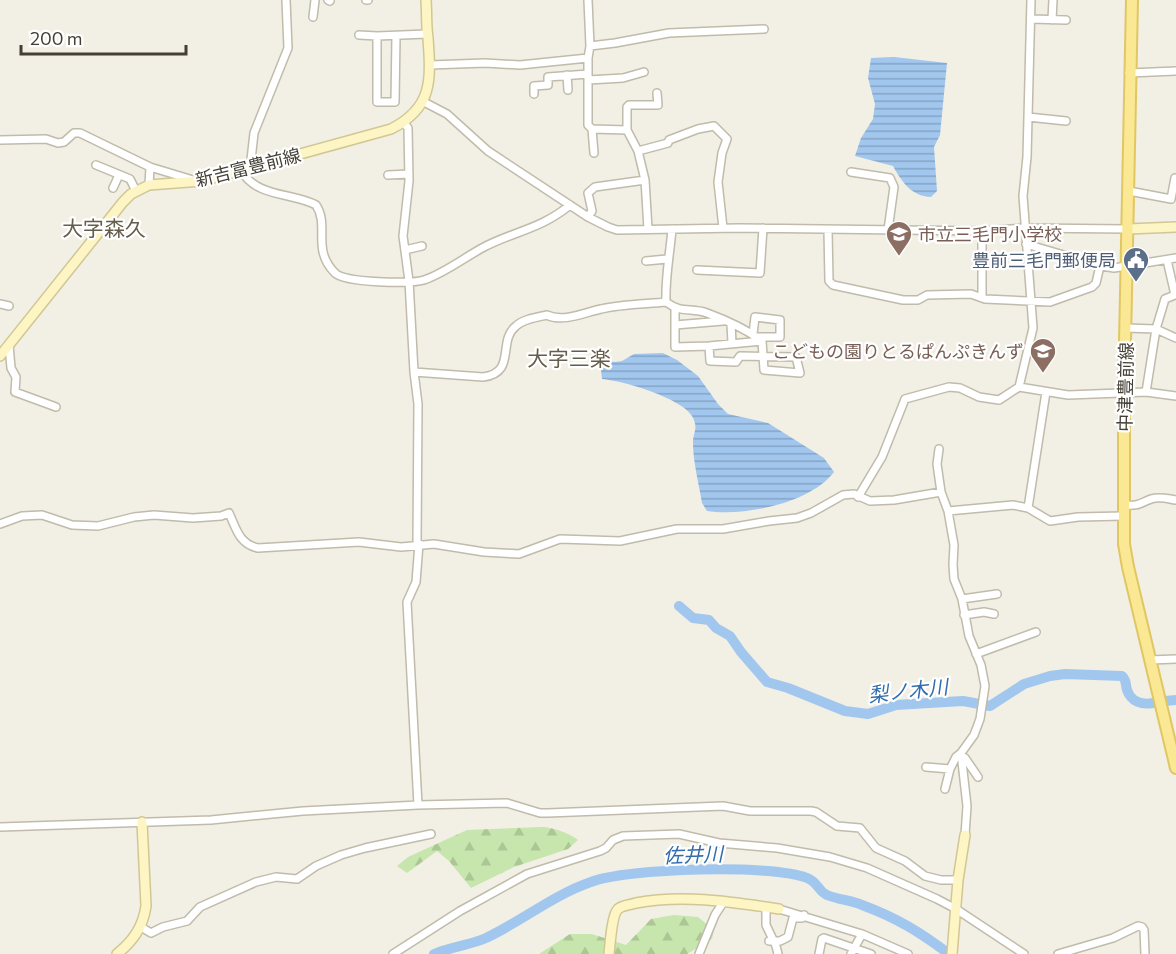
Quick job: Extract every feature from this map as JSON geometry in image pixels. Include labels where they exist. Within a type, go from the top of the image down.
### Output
[{"type":"main road","points":[[424,102],[429,86],[430,65],[426,0]]},
{"type":"main road","name":"中津豊前線","points":[[1132,0],[1123,511],[1125,553],[1176,768]]},
{"type":"main road","name":"新吉富豊前線","points":[[0,357],[123,202],[136,191],[149,185],[195,182],[246,170],[391,129],[404,123],[424,102]]},
{"type":"main road","points":[[1128,229],[1176,227]]},
{"type":"main road","points":[[117,954],[128,945],[141,927],[146,906],[142,822]]},
{"type":"main road","points":[[952,954],[957,880],[965,835]]},
{"type":"main road","points":[[609,954],[615,913],[620,907],[652,900],[724,901],[779,909]]},
{"type":"street","points":[[286,0],[288,48],[254,133],[246,170],[251,183],[316,205],[320,217],[322,253],[337,275],[347,279],[378,282],[414,282],[430,278],[488,245],[530,230],[554,218],[570,205]]},
{"type":"street","points":[[313,17],[315,0]]},
{"type":"street","points":[[588,0],[590,46],[588,125],[591,129],[594,153]]},
{"type":"street","points":[[858,497],[882,457],[905,399],[949,387],[960,388],[978,397],[999,400],[1019,387],[1031,342],[1032,301],[1023,196],[1031,0]]},
{"type":"street","points":[[1052,20],[1053,0]]},
{"type":"street","points":[[1031,20],[1066,20]]},
{"type":"street","points":[[590,46],[669,33],[764,29]]},
{"type":"street","points":[[359,35],[427,34]]},
{"type":"street","points":[[377,36],[377,102],[395,102],[396,36]]},
{"type":"street","points":[[430,65],[485,63],[520,65],[588,58]]},
{"type":"street","points":[[1130,73],[1176,71]]},
{"type":"street","points":[[534,94],[534,86],[548,85],[548,77],[567,75],[623,78],[644,72]]},
{"type":"street","points":[[567,75],[568,90]]},
{"type":"street","points":[[648,229],[645,180],[638,151],[627,130],[627,107],[629,105],[658,105],[657,93]]},
{"type":"street","points":[[424,102],[447,114],[488,151],[588,217],[617,230],[1128,229]]},
{"type":"street","points":[[1028,117],[1066,121]]},
{"type":"street","points":[[404,123],[408,128],[409,174],[408,207],[403,236],[409,281],[418,408],[416,582],[407,602],[418,805]]},
{"type":"street","points":[[638,151],[668,143],[669,140],[698,129],[714,126],[727,138],[722,153],[718,182],[723,228]]},
{"type":"street","points":[[591,129],[627,130]]},
{"type":"street","points":[[0,140],[46,139],[58,144],[74,133],[80,133],[150,167],[195,182]]},
{"type":"street","points":[[96,165],[130,179],[136,191]]},
{"type":"street","points":[[149,185],[150,167]]},
{"type":"street","points":[[851,172],[890,178],[894,186],[888,230]]},
{"type":"street","points":[[388,175],[409,174]]},
{"type":"street","points":[[113,188],[119,175]]},
{"type":"street","points":[[1129,191],[1171,199],[1175,178]]},
{"type":"street","points":[[588,217],[592,211],[588,192],[595,187],[645,180]]},
{"type":"street","points":[[697,270],[760,273],[763,228]]},
{"type":"street","points":[[666,302],[667,259],[671,247],[672,229]]},
{"type":"street","points":[[828,230],[829,280],[833,285],[903,300],[918,300],[927,295],[971,294],[982,298],[1050,302],[1092,287],[1096,283],[1100,266]]},
{"type":"street","points":[[982,231],[982,298]]},
{"type":"street","points":[[1026,244],[1114,268],[1176,258]]},
{"type":"street","points":[[405,250],[422,246]]},
{"type":"street","points":[[646,261],[667,259]]},
{"type":"street","points":[[1146,392],[1156,329],[1164,299],[1175,295],[1167,260]]},
{"type":"street","points":[[414,372],[483,377],[491,375],[498,371],[504,363],[509,336],[519,323],[547,315],[554,318],[591,313],[601,309],[666,302],[675,308],[705,312],[758,338],[764,355],[764,370],[801,373],[796,357],[764,355],[740,356],[736,362],[710,362],[709,346]]},
{"type":"street","points":[[0,304],[9,306]]},
{"type":"street","points":[[675,308],[675,347],[709,346],[758,338]]},
{"type":"street","points":[[675,325],[727,322]]},
{"type":"street","points":[[727,322],[732,343]]},
{"type":"street","points":[[1126,328],[1156,329],[1176,338]]},
{"type":"street","points":[[9,345],[11,368],[16,377],[15,392],[56,407]]},
{"type":"street","points":[[1019,387],[1068,395],[1146,392],[1176,396]]},
{"type":"street","points":[[1028,508],[1046,392]]},
{"type":"street","points":[[939,449],[937,464],[941,492],[948,511],[954,545],[954,579],[962,599],[969,636],[983,676],[985,697],[974,735],[961,754],[956,757],[945,789]]},
{"type":"street","points":[[0,524],[22,516],[42,515],[72,525],[99,526],[134,516],[204,518],[230,513],[244,542],[258,548],[359,542],[401,547],[434,544],[497,554],[519,554],[560,539],[620,541],[677,529],[723,529],[769,520],[797,518],[811,513],[840,495],[854,494],[870,501],[894,500],[941,492]]},
{"type":"street","points":[[948,511],[1003,506],[1028,508],[1038,516],[1056,522],[1123,511],[1152,498],[1162,497],[1176,501]]},
{"type":"street","points":[[962,599],[997,594]]},
{"type":"street","points":[[964,615],[984,612],[994,614]]},
{"type":"street","points":[[976,654],[1036,632]]},
{"type":"street","points":[[1150,660],[1176,659]]},
{"type":"street","points":[[961,754],[978,777]]},
{"type":"street","points":[[961,754],[967,806],[965,835]]},
{"type":"street","points":[[926,767],[950,769]]},
{"type":"street","points":[[0,827],[211,820],[303,811],[418,805],[507,804],[543,813],[723,806],[750,811],[814,811],[837,826],[860,828],[876,848],[905,861],[928,877],[957,880]]},
{"type":"street","points":[[141,927],[151,933],[163,927],[180,924],[190,919],[200,907],[256,882],[276,877],[297,879],[316,866],[341,855],[431,834]]},
{"type":"street","points":[[393,954],[460,911],[527,874],[600,851],[613,840],[623,836],[679,834],[719,843],[777,848],[830,857],[861,866],[897,880],[956,911],[1024,954]]},
{"type":"street","points":[[699,954],[715,915],[724,901]]},
{"type":"street","points":[[766,907],[766,925],[778,954]]},
{"type":"street","points":[[779,909],[862,933],[907,954]]},
{"type":"street","points":[[771,941],[780,941],[788,937],[791,920],[802,918],[804,915]]},
{"type":"street","points":[[1058,954],[1113,938],[1138,926],[1144,930],[1146,954]]},
{"type":"street","points":[[853,951],[862,933]]},
{"type":"street","points":[[819,954],[824,938],[853,951],[871,954]]},
{"type":"green space","points":[[542,827],[561,831],[578,840],[568,849],[514,867],[471,888],[449,861],[437,851],[407,873],[397,866],[408,857],[467,830]]},
{"type":"green space","points":[[674,915],[698,917],[714,930],[712,939],[687,954],[539,954],[570,934],[592,934],[626,945],[651,919]]},
{"type":"water","points":[[894,57],[947,63],[940,135],[934,147],[937,191],[931,197],[913,191],[904,183],[893,166],[855,156],[861,138],[873,119],[875,104],[868,78],[871,58]]},
{"type":"water","points":[[663,353],[677,360],[698,376],[728,414],[768,423],[824,458],[834,472],[810,492],[793,500],[739,512],[707,511],[702,503],[695,465],[693,443],[695,427],[692,416],[686,409],[664,397],[624,383],[602,379],[600,362],[622,361],[634,354]]},
{"type":"waterway","name":"梨ノ木川","points":[[679,606],[693,618],[709,620],[716,628],[730,636],[767,682],[845,711],[868,714],[896,705],[963,701],[990,706],[1024,684],[1065,674],[1122,676],[1134,700],[1145,704],[1153,703]]},
{"type":"waterway","name":"梨ノ木川","points":[[1165,701],[1176,700]]},
{"type":"waterway","name":"佐井川","points":[[434,954],[486,938],[577,887],[591,882],[609,877],[666,871],[733,869],[807,878],[824,894],[858,903],[897,920],[949,954]]},
{"type":"place","name":"市立三毛門小学校","points":[[899,257]]},
{"type":"place","name":"豊前三毛門郵便局","points":[[1136,283]]},
{"type":"place","name":"こどもの園りとるぱんぷきんず","points":[[1043,374]]},
{"type":"district","name":"大字森久","points":[[104,227]]},
{"type":"district","name":"大字三楽","points":[[569,357]]}]
